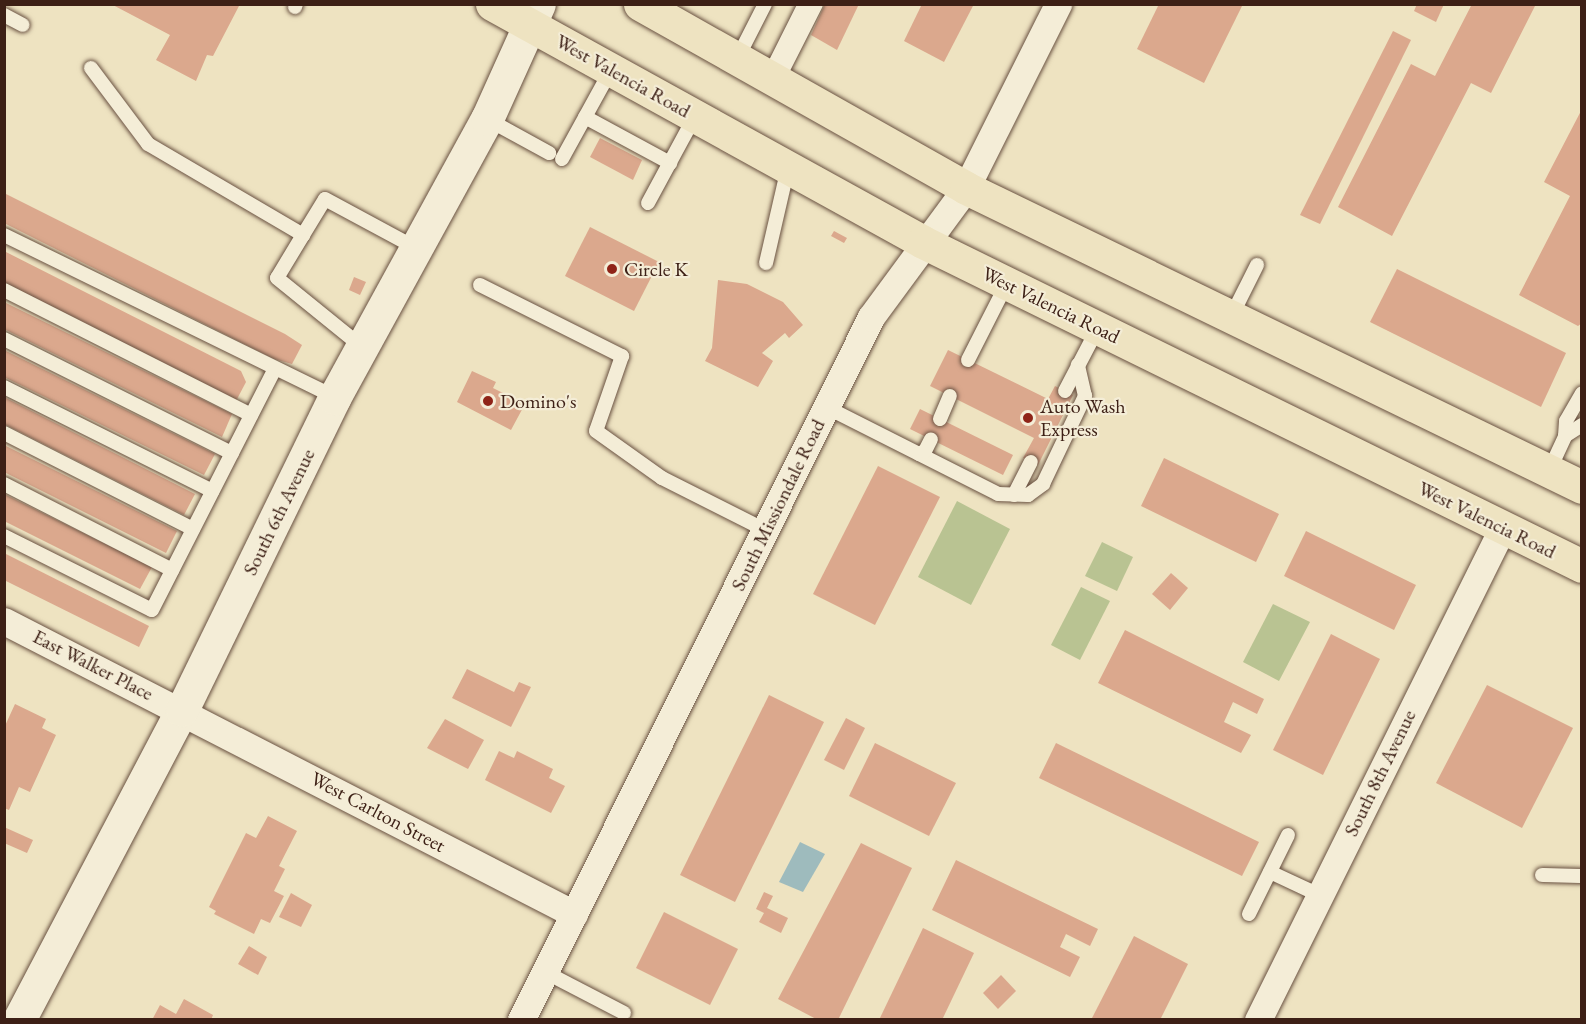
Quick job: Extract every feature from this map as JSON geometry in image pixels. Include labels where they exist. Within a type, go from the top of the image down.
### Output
[{"type":"main road","name":"West Valencia Road","points":[[492,4],[535,15],[611,69],[923,242],[1581,566]]},
{"type":"main road","points":[[640,4],[966,188],[1232,315],[1581,487]]},
{"type":"street","name":"South Missiondale Road","points":[[521,1020],[871,317],[923,242],[966,188],[1058,4]]},
{"type":"street","name":"South 6th Avenue","points":[[19,1020],[182,710],[361,346],[487,119],[535,15]]},
{"type":"street","name":"South 8th Avenue","points":[[1258,1020],[1503,527]]},
{"type":"street","name":"East Walker Place","points":[[4,621],[182,710]]},
{"type":"street","name":"West Carlton Street","points":[[182,710],[574,914]]},
{"type":"lane","points":[[737,58],[765,4]]},
{"type":"lane","points":[[773,79],[805,4]]},
{"type":"lane","points":[[773,79],[816,4]]},
{"type":"lane","points":[[4,15],[23,25]]},
{"type":"lane","points":[[91,68],[148,144],[303,235]]},
{"type":"lane","points":[[487,119],[556,156],[585,117],[611,69]]},
{"type":"lane","points":[[648,203],[695,116]]},
{"type":"lane","points":[[585,117],[670,163]]},
{"type":"lane","points":[[766,262],[789,168]]},
{"type":"lane","points":[[361,346],[277,278],[325,199],[416,248]]},
{"type":"lane","points":[[4,235],[334,398]]},
{"type":"lane","points":[[1232,315],[1257,265]]},
{"type":"lane","points":[[968,360],[1007,283]]},
{"type":"lane","points":[[480,285],[622,356],[596,431],[662,478],[765,530]]},
{"type":"lane","points":[[4,290],[252,415]]},
{"type":"lane","points":[[1065,391],[1098,328]]},
{"type":"lane","points":[[4,339],[232,453]]},
{"type":"lane","points":[[826,407],[998,494],[1028,495],[1043,484],[1085,396],[1078,365]]},
{"type":"lane","points":[[4,536],[152,610],[275,369]]},
{"type":"lane","points":[[4,387],[213,491]]},
{"type":"lane","points":[[1549,471],[1565,436],[1566,421],[1581,393]]},
{"type":"lane","points":[[940,419],[950,396]]},
{"type":"lane","points":[[1565,436],[1581,425]]},
{"type":"lane","points":[[4,434],[193,529]]},
{"type":"lane","points":[[919,454],[925,451],[931,439]]},
{"type":"lane","points":[[1014,495],[1031,462]]},
{"type":"lane","points":[[4,484],[172,570]]},
{"type":"lane","points":[[1249,914],[1288,835]]},
{"type":"lane","points":[[1270,872],[1319,895]]},
{"type":"lane","points":[[1542,875],[1581,876]]},
{"type":"lane","points":[[545,972],[624,1013]]},
{"type":"green space","points":[[957,501],[1010,529],[971,605],[918,577]]},
{"type":"green space","points":[[1102,542],[1133,557],[1117,591],[1085,576]]},
{"type":"green space","points":[[1081,587],[1110,601],[1080,660],[1051,645]]},
{"type":"green space","points":[[1273,604],[1310,622],[1279,681],[1243,662]]},
{"type":"water","points":[[800,842],[825,854],[803,892],[779,882]]},
{"type":"building","points":[[111,4],[237,4],[239,6],[213,56],[207,55],[196,81],[156,60],[170,35]]},
{"type":"building","points":[[825,4],[859,4],[837,50],[811,35]]},
{"type":"building","points":[[922,4],[974,4],[944,62],[904,41]]},
{"type":"building","points":[[1159,4],[1243,4],[1204,83],[1137,49]]},
{"type":"building","points":[[1417,4],[1444,4],[1436,22],[1414,11]]},
{"type":"building","points":[[1472,4],[1536,4],[1491,93],[1471,83],[1392,236],[1338,207],[1411,64],[1435,76]]},
{"type":"building","points":[[1393,31],[1411,40],[1320,224],[1300,215]]},
{"type":"building","points":[[1582,109],[1582,323],[1578,326],[1519,295],[1570,196],[1544,182]]},
{"type":"building","points":[[600,138],[642,160],[633,180],[590,157]]},
{"type":"building","points":[[4,193],[285,334],[302,345],[292,364],[274,359],[4,223]]},
{"type":"building","name":"Circle K","points":[[590,227],[659,262],[634,311],[565,276]]},
{"type":"building","points":[[834,231],[847,238],[844,243],[831,236]]},
{"type":"building","points":[[4,251],[241,371],[246,382],[236,401],[4,283]]},
{"type":"building","points":[[1397,269],[1566,353],[1541,407],[1370,322]]},
{"type":"building","points":[[354,277],[366,282],[360,295],[349,290]]},
{"type":"building","points":[[718,280],[747,284],[783,302],[803,325],[789,338],[785,333],[762,353],[773,361],[758,387],[705,361],[712,348]]},
{"type":"building","points":[[4,302],[232,414],[222,437],[4,329]]},
{"type":"building","points":[[4,350],[215,454],[204,475],[4,377]]},
{"type":"building","name":"Auto Wash Express","points":[[948,350],[1048,399],[1055,386],[1073,395],[1038,465],[1023,458],[1034,438],[930,386]]},
{"type":"building","name":"Domino's","points":[[472,371],[496,382],[493,388],[525,404],[511,430],[457,402]]},
{"type":"building","points":[[4,397],[195,494],[184,515],[4,424]]},
{"type":"building","points":[[920,409],[1013,455],[1003,475],[910,429]]},
{"type":"building","points":[[4,445],[177,531],[166,553],[4,472]]},
{"type":"building","points":[[1164,458],[1279,514],[1256,562],[1141,506]]},
{"type":"building","points":[[878,466],[940,497],[875,625],[813,594]]},
{"type":"building","points":[[4,494],[152,567],[140,589],[4,521]]},
{"type":"building","points":[[1306,531],[1416,585],[1394,630],[1284,576]]},
{"type":"building","points":[[4,553],[149,626],[139,647],[4,580]]},
{"type":"building","points":[[1171,573],[1188,588],[1170,610],[1152,594]]},
{"type":"building","points":[[1125,630],[1264,699],[1257,714],[1233,702],[1224,722],[1251,735],[1241,753],[1098,683]]},
{"type":"building","points":[[1331,634],[1380,659],[1323,775],[1273,750]]},
{"type":"building","points":[[467,669],[514,692],[519,682],[531,687],[511,727],[452,698]]},
{"type":"building","points":[[1487,685],[1573,728],[1522,828],[1436,783]]},
{"type":"building","points":[[769,695],[824,722],[735,902],[680,875]]},
{"type":"building","points":[[15,704],[46,719],[42,728],[56,735],[30,792],[19,787],[9,810],[4,808],[4,728]]},
{"type":"building","points":[[846,718],[865,728],[844,770],[824,760]]},
{"type":"building","points":[[445,719],[484,740],[468,769],[427,748]]},
{"type":"building","points":[[875,743],[956,783],[929,836],[849,796]]},
{"type":"building","points":[[1056,743],[1259,842],[1242,876],[1039,778]]},
{"type":"building","points":[[499,751],[514,758],[517,751],[553,769],[549,778],[565,786],[551,813],[485,780]]},
{"type":"building","points":[[268,816],[297,831],[279,866],[285,869],[274,891],[284,896],[270,923],[261,919],[254,934],[214,914],[216,911],[209,907],[246,833],[256,838]]},
{"type":"building","points":[[4,827],[33,840],[27,853],[4,843]]},
{"type":"building","points":[[861,843],[912,868],[838,1020],[818,1020],[778,999]]},
{"type":"building","points":[[956,860],[1098,929],[1090,946],[1066,934],[1060,947],[1080,957],[1070,977],[932,910]]},
{"type":"building","points":[[764,892],[773,896],[767,908],[788,918],[781,933],[759,922],[764,913],[756,909]]},
{"type":"building","points":[[291,893],[312,905],[301,927],[279,917]]},
{"type":"building","points":[[664,912],[738,949],[710,1005],[636,968]]},
{"type":"building","points":[[923,928],[974,953],[942,1020],[879,1020]]},
{"type":"building","points":[[1134,936],[1188,964],[1160,1020],[1091,1020]]},
{"type":"building","points":[[249,946],[267,957],[258,975],[238,964]]},
{"type":"building","points":[[1001,975],[1016,991],[998,1009],[983,993]]},
{"type":"building","points":[[184,999],[213,1015],[211,1020],[152,1020],[160,1005],[176,1014]]},
{"type":"place","name":"Circle K","points":[[612,269]]},
{"type":"place","name":"Domino's","points":[[488,401]]},
{"type":"place","name":"Auto Wash Express","points":[[1028,418]]}]
